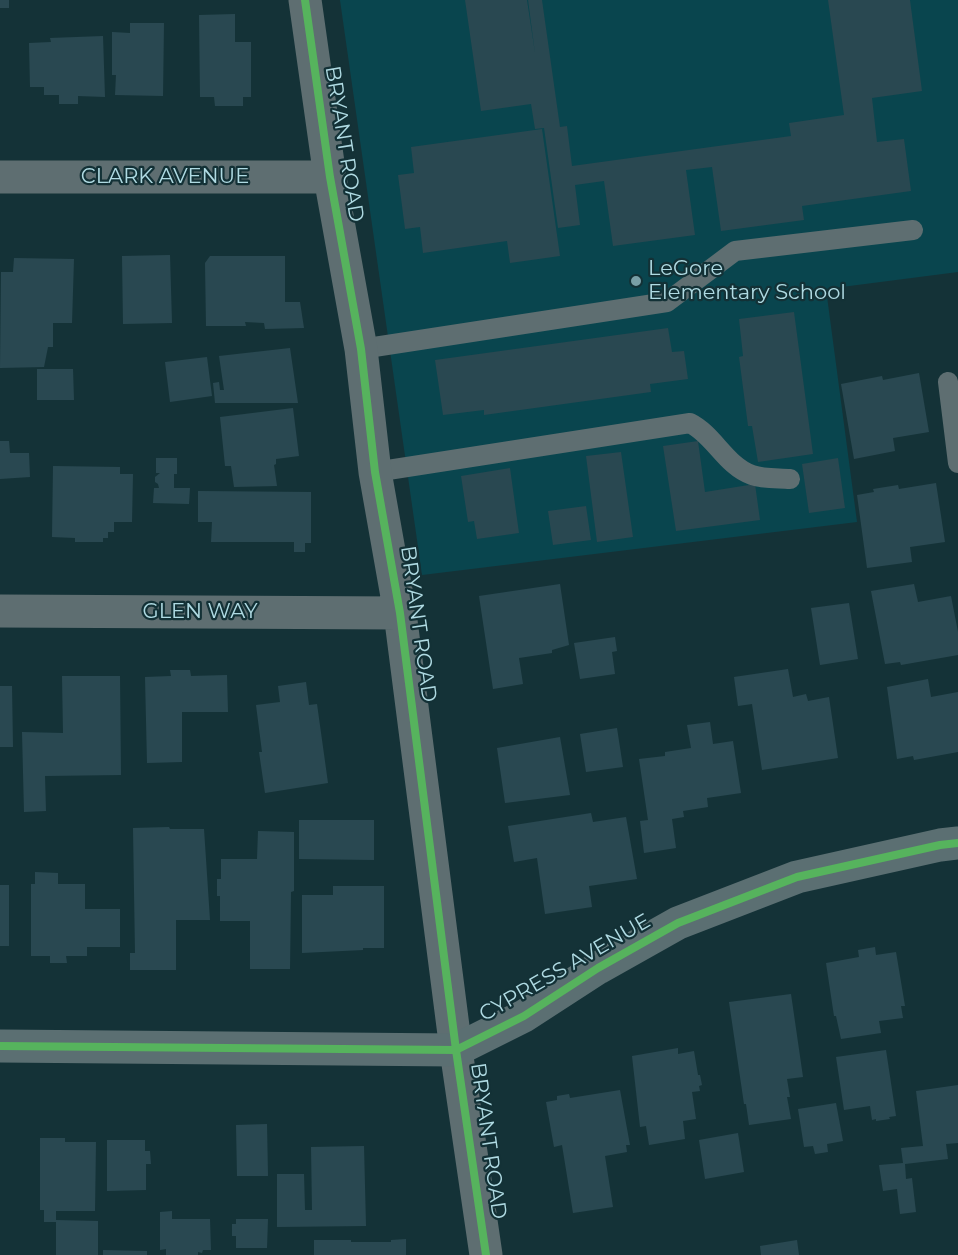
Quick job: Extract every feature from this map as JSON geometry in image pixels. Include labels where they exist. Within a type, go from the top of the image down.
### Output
[{"type":"street","name":"BRYANT ROAD","points":[[305,0],[330,177],[361,349],[375,472],[400,613],[456,1050],[486,1255]]},
{"type":"street","name":"CLARK AVENUE","points":[[0,177],[330,177]]},
{"type":"street","name":"GLEN WAY","points":[[0,610],[400,613]]},
{"type":"street","name":"CYPRESS AVENUE","points":[[0,1046],[456,1050],[524,1016],[598,968],[678,923],[797,877],[958,843]]},
{"type":"lane","points":[[361,349],[667,302],[735,251],[913,230]]},
{"type":"lane","points":[[948,382],[958,463]]},
{"type":"lane","points":[[375,472],[690,423],[700,428],[740,469],[753,476],[790,479]]},
{"type":"shaded area","name":"LeGore Elementary School","points":[[340,0],[958,0],[958,272],[826,289],[857,522],[422,575]]},
{"type":"building","points":[[0,0],[9,0],[9,8],[0,8]]},
{"type":"building","points":[[465,0],[527,0],[535,53],[528,0],[542,0],[560,127],[567,126],[572,166],[791,136],[789,123],[844,115],[828,0],[910,0],[922,91],[872,98],[877,142],[904,139],[911,191],[802,206],[804,220],[721,231],[712,167],[686,170],[695,235],[613,246],[604,181],[575,185],[580,225],[558,228],[544,128],[535,129],[531,104],[481,111]]},
{"type":"building","points":[[235,14],[235,42],[251,42],[251,97],[243,97],[243,106],[215,106],[214,97],[200,97],[199,15]]},
{"type":"building","points":[[130,23],[164,23],[163,96],[115,95],[116,75],[112,75],[112,32],[130,33]]},
{"type":"building","points":[[103,36],[105,97],[78,96],[78,104],[59,104],[59,95],[44,95],[44,87],[30,87],[29,43],[51,42],[50,38]]},
{"type":"building","points":[[542,129],[560,256],[510,263],[507,241],[423,253],[420,227],[405,229],[398,175],[414,173],[411,147]]},
{"type":"building","points":[[170,255],[172,323],[123,324],[122,256]]},
{"type":"building","points":[[210,256],[285,256],[285,302],[300,302],[304,328],[265,329],[264,323],[245,322],[246,326],[206,326],[205,263]]},
{"type":"building","points":[[14,258],[74,259],[72,323],[53,323],[53,347],[48,347],[44,367],[0,368],[1,272],[13,272]]},
{"type":"building","points":[[794,312],[813,454],[758,462],[752,426],[748,426],[739,357],[743,356],[739,319]]},
{"type":"building","points":[[668,328],[672,352],[684,351],[688,379],[650,384],[651,392],[484,415],[484,410],[443,415],[435,360]]},
{"type":"building","points":[[290,348],[298,403],[215,403],[213,383],[219,382],[220,390],[224,390],[219,356]]},
{"type":"building","points":[[207,357],[212,396],[170,402],[165,362]]},
{"type":"building","points":[[37,369],[73,369],[74,400],[37,400]]},
{"type":"building","points":[[919,373],[929,432],[893,438],[895,451],[854,459],[841,384],[882,376],[883,380]]},
{"type":"building","points":[[293,408],[299,456],[276,459],[274,465],[277,486],[234,487],[231,466],[225,466],[220,417]]},
{"type":"building","points":[[0,441],[9,441],[10,453],[29,453],[30,477],[0,479]]},
{"type":"building","points":[[698,441],[705,492],[755,484],[760,520],[676,531],[663,446]]},
{"type":"building","points":[[621,452],[633,537],[597,542],[586,456]]},
{"type":"building","points":[[156,458],[177,458],[174,488],[190,488],[189,504],[153,503],[154,488],[159,488],[155,477],[160,473],[156,473]]},
{"type":"building","points":[[838,458],[845,508],[809,513],[802,464]]},
{"type":"building","points":[[53,466],[120,467],[120,474],[133,474],[132,522],[114,522],[114,532],[108,532],[108,538],[103,538],[103,542],[75,542],[75,538],[52,537]]},
{"type":"building","points":[[510,468],[519,533],[477,539],[474,521],[468,522],[461,476]]},
{"type":"building","points":[[936,483],[945,542],[910,547],[912,562],[867,568],[857,495],[874,492],[873,489],[898,485],[899,489]]},
{"type":"building","points":[[198,491],[311,492],[311,543],[305,543],[305,552],[294,552],[294,542],[211,542],[212,522],[198,522]]},
{"type":"building","points":[[586,506],[591,540],[553,545],[548,511]]},
{"type":"building","points":[[560,584],[569,645],[552,650],[552,653],[519,658],[523,684],[493,689],[479,596]]},
{"type":"building","points":[[914,584],[918,602],[951,596],[958,632],[958,655],[901,665],[900,662],[885,664],[871,591]]},
{"type":"building","points":[[849,603],[858,659],[820,665],[811,608]]},
{"type":"building","points":[[615,637],[617,651],[612,652],[615,674],[580,679],[574,643]]},
{"type":"building","points":[[788,669],[793,697],[806,694],[808,701],[829,697],[838,758],[762,770],[752,704],[738,706],[734,677]]},
{"type":"building","points":[[170,670],[190,670],[191,676],[227,675],[228,712],[182,712],[182,762],[147,763],[145,677],[171,676]]},
{"type":"building","points":[[62,676],[120,676],[121,775],[45,776],[46,811],[24,812],[22,732],[63,733]]},
{"type":"building","points":[[928,679],[931,697],[958,692],[958,752],[914,760],[913,756],[897,759],[887,687]]},
{"type":"building","points":[[306,682],[309,705],[317,704],[328,783],[265,793],[256,705],[280,702],[278,686]]},
{"type":"building","points":[[0,686],[12,686],[13,747],[0,747]]},
{"type":"building","points":[[710,722],[713,744],[733,741],[741,793],[707,798],[708,807],[683,811],[684,817],[672,819],[676,848],[644,853],[640,821],[648,820],[639,759],[665,756],[665,752],[691,748],[687,725]]},
{"type":"building","points":[[617,728],[623,767],[586,772],[580,734]]},
{"type":"building","points":[[560,737],[570,795],[505,803],[497,748]]},
{"type":"building","points":[[591,813],[593,822],[626,817],[637,879],[589,886],[592,907],[545,914],[537,858],[514,862],[508,826]]},
{"type":"building","points":[[299,820],[374,820],[374,860],[299,859]]},
{"type":"building","points":[[169,827],[170,829],[204,829],[210,920],[176,920],[176,970],[130,970],[130,953],[135,953],[133,828]]},
{"type":"building","points":[[258,831],[294,832],[290,969],[250,969],[250,921],[220,921],[217,879],[221,879],[221,859],[257,859]]},
{"type":"building","points":[[35,872],[58,873],[58,884],[85,884],[85,909],[120,909],[120,947],[87,947],[87,956],[66,956],[67,963],[50,963],[50,956],[31,956],[31,884],[35,884]]},
{"type":"building","points":[[0,885],[9,885],[9,946],[0,946]]},
{"type":"building","points":[[333,886],[384,886],[384,948],[302,953],[302,895],[333,895]]},
{"type":"building","points":[[875,947],[876,955],[896,952],[905,1006],[901,1006],[903,1018],[879,1021],[881,1033],[841,1039],[836,1016],[834,1016],[826,963],[859,957],[858,950]]},
{"type":"building","points":[[791,994],[803,1077],[787,1079],[791,1119],[749,1125],[729,1002]]},
{"type":"building","points":[[678,1048],[678,1054],[694,1051],[702,1085],[699,1086],[700,1091],[692,1092],[696,1119],[683,1121],[685,1139],[649,1145],[646,1126],[640,1127],[632,1056]]},
{"type":"building","points":[[886,1050],[896,1116],[876,1121],[876,1119],[872,1120],[870,1106],[844,1110],[836,1057]]},
{"type":"building","points":[[958,1085],[958,1143],[946,1144],[948,1159],[905,1164],[906,1179],[912,1178],[916,1212],[900,1214],[897,1189],[883,1191],[879,1165],[903,1163],[901,1148],[923,1146],[916,1091]]},
{"type":"building","points":[[620,1090],[630,1145],[626,1145],[627,1152],[605,1156],[613,1207],[573,1213],[562,1145],[554,1147],[546,1102],[557,1100],[557,1096],[569,1094],[570,1098]]},
{"type":"building","points":[[836,1103],[843,1141],[827,1144],[828,1152],[815,1154],[813,1146],[804,1147],[798,1109]]},
{"type":"building","points":[[267,1124],[268,1176],[237,1176],[236,1125]]},
{"type":"building","points":[[738,1133],[744,1172],[705,1179],[699,1140]]},
{"type":"building","points":[[40,1138],[65,1138],[65,1142],[96,1142],[95,1211],[56,1211],[56,1220],[98,1221],[98,1255],[56,1255],[56,1222],[44,1222],[44,1210],[40,1210]]},
{"type":"building","points":[[107,1140],[145,1140],[145,1151],[150,1151],[151,1164],[146,1164],[146,1190],[107,1191]]},
{"type":"building","points":[[364,1146],[366,1226],[277,1227],[277,1174],[304,1174],[305,1210],[312,1210],[311,1147]]},
{"type":"building","points":[[172,1211],[172,1219],[210,1219],[211,1250],[203,1250],[202,1253],[198,1252],[198,1255],[166,1255],[166,1249],[160,1250],[160,1212]]},
{"type":"building","points":[[236,1219],[268,1219],[267,1248],[236,1248],[236,1236],[232,1236],[232,1224],[236,1224]]},
{"type":"building","points":[[406,1239],[406,1255],[314,1255],[314,1240],[391,1242],[391,1240]]},
{"type":"building","points":[[797,1240],[799,1255],[761,1255],[760,1246]]},
{"type":"building","points":[[103,1250],[147,1251],[147,1255],[103,1255]]},
{"type":"cycle path","points":[[305,0],[330,177],[361,349],[375,472],[400,613],[456,1050],[486,1255]]},
{"type":"cycle path","points":[[0,1046],[456,1050],[524,1016],[598,968],[678,923],[797,877],[958,843]]},
{"type":"place","name":"LeGore Elementary School","points":[[636,281]]}]
